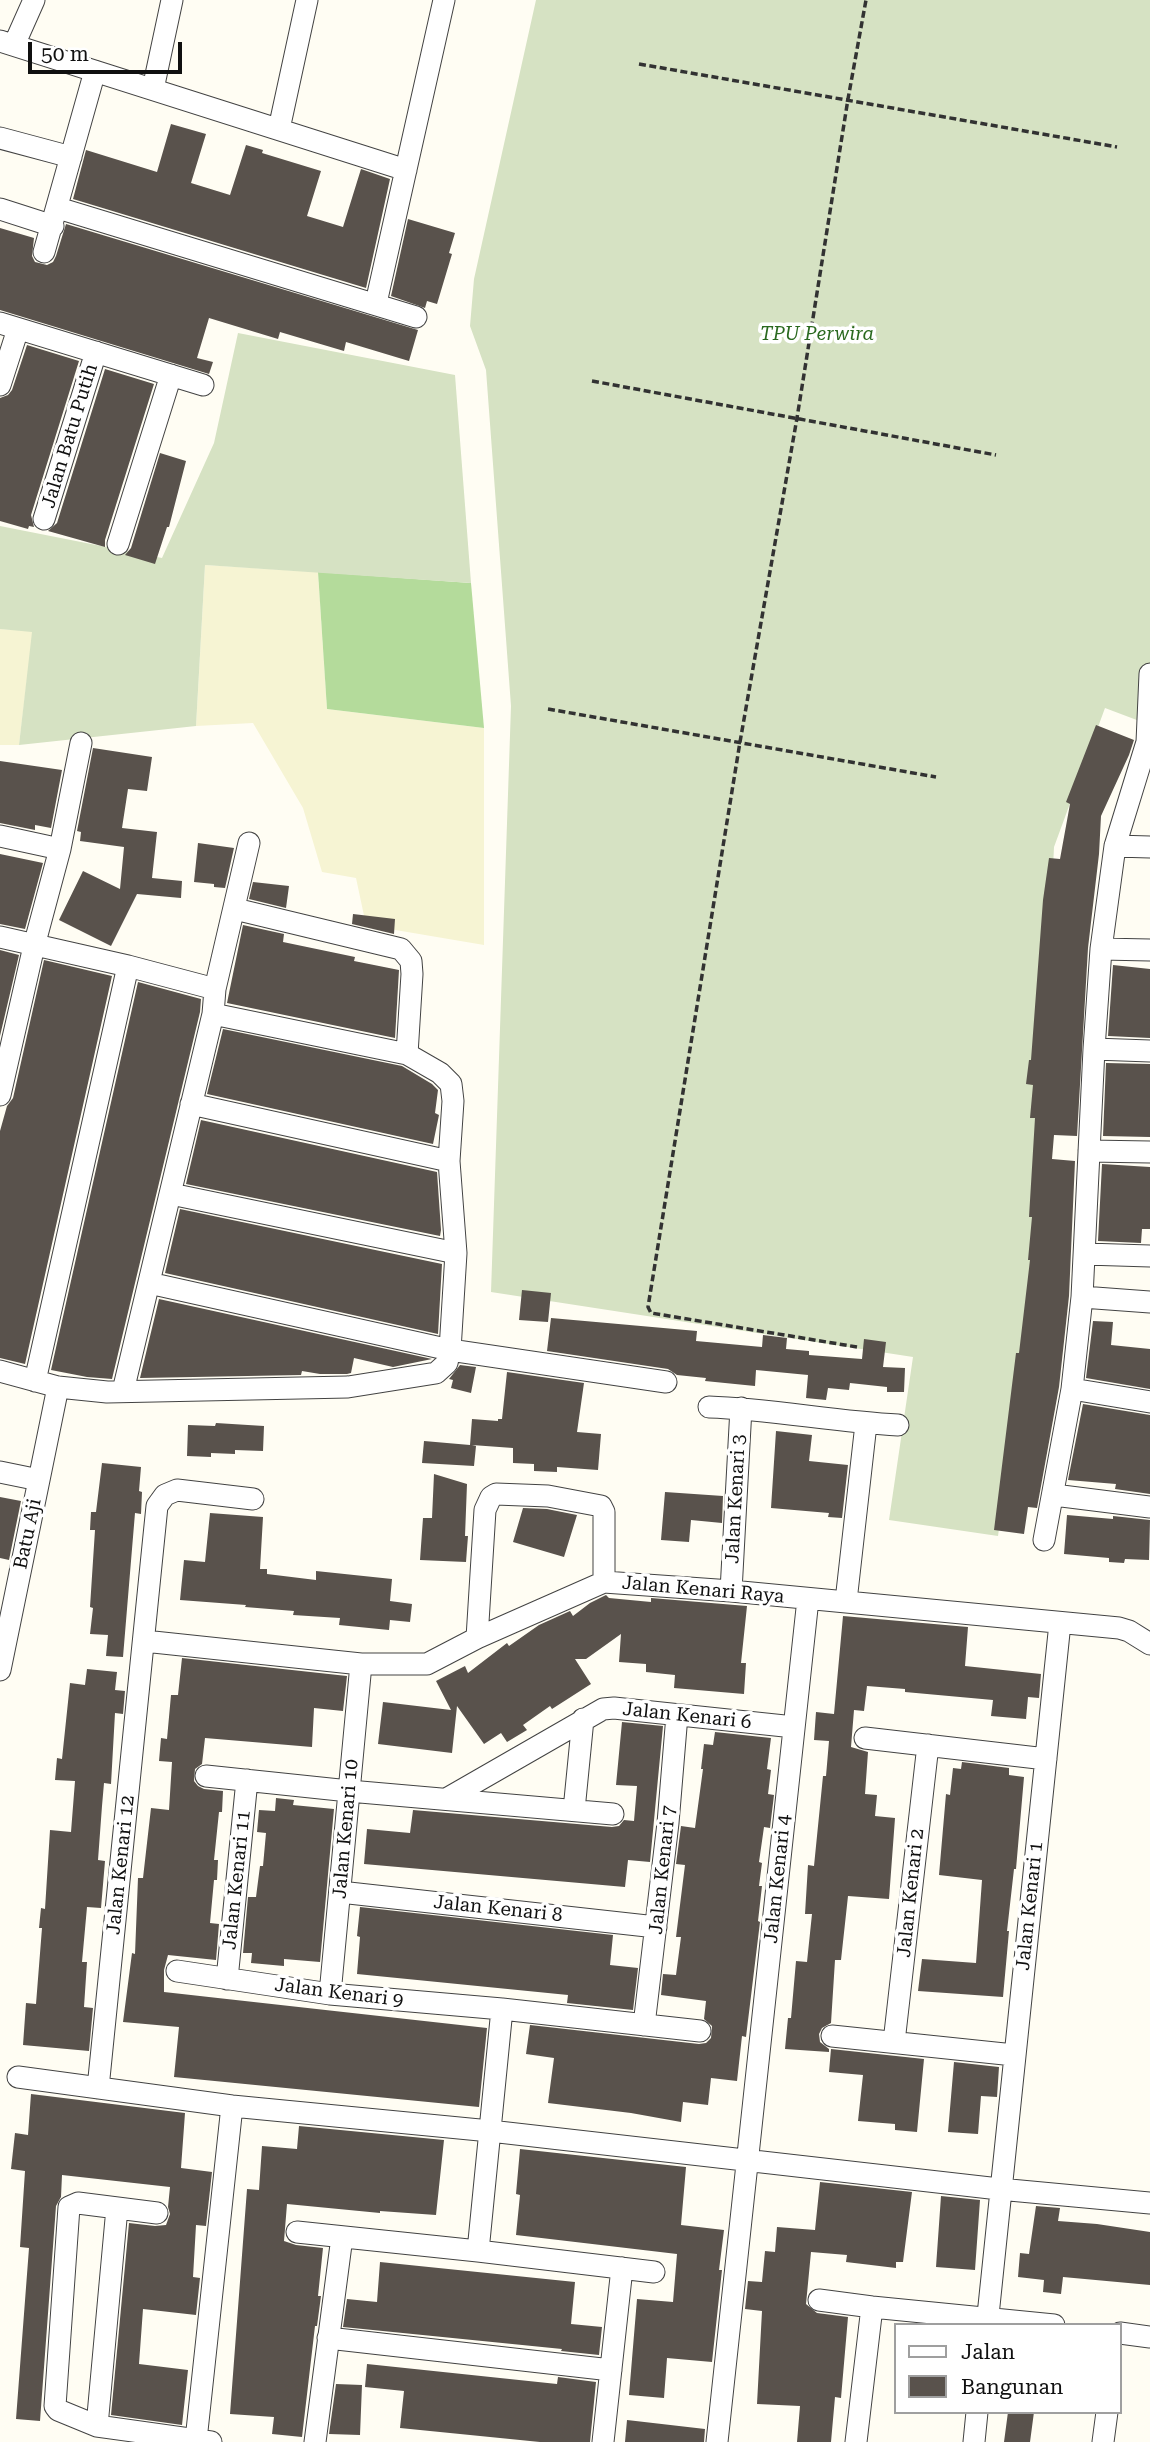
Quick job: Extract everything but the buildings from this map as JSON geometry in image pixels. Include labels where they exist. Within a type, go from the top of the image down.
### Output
[{"type":"street","points":[[34,0],[7,43],[406,170]]},
{"type":"street","points":[[153,89],[172,0]]},
{"type":"street","points":[[279,129],[307,0]]},
{"type":"street","points":[[376,303],[444,0]]},
{"type":"street","points":[[44,252],[95,71]]},
{"type":"street","points":[[0,138],[71,157]]},
{"type":"street","points":[[0,209],[55,217],[376,303],[416,317]]},
{"type":"street","points":[[0,384],[9,326],[203,385]]},
{"type":"street","name":"Jalan Batu Putih","points":[[44,519],[96,352]]},
{"type":"street","points":[[118,544],[171,375]]},
{"type":"street","points":[[1044,1540],[1072,1388],[1082,1297],[1101,949],[1115,846],[1148,742],[1150,674]]},
{"type":"street","points":[[0,1095],[34,946],[60,849],[81,743]]},
{"type":"street","points":[[0,836],[60,849]]},
{"type":"street","points":[[123,1391],[213,1014],[215,989],[249,843]]},
{"type":"street","points":[[1115,846],[1150,847]]},
{"type":"street","points":[[235,909],[401,949],[411,961],[412,974],[407,1054]]},
{"type":"street","points":[[0,937],[215,989]]},
{"type":"street","points":[[1101,949],[1150,950]]},
{"type":"street","points":[[36,1381],[128,966]]},
{"type":"street","points":[[0,1371],[58,1387],[107,1392],[348,1387],[436,1373],[447,1363],[456,1253],[449,1161],[453,1101],[451,1084],[440,1073],[407,1054],[213,1014]]},
{"type":"street","points":[[1094,1049],[1150,1051]]},
{"type":"street","points":[[191,1104],[449,1161]]},
{"type":"street","points":[[1089,1151],[1150,1152]]},
{"type":"street","points":[[171,1194],[456,1253]]},
{"type":"street","points":[[1086,1254],[1150,1256]]},
{"type":"street","points":[[149,1283],[450,1350],[666,1382]]},
{"type":"street","points":[[1082,1297],[1150,1302]]},
{"type":"street","name":"Batu Aji","points":[[0,1670],[3,1644],[58,1387]]},
{"type":"street","points":[[1072,1388],[1150,1402]]},
{"type":"street","name":"Jalan Kenari 3","points":[[709,1407],[898,1425]]},
{"type":"street","name":"Jalan Kenari 3","points":[[731,1591],[741,1408]]},
{"type":"street","points":[[846,1601],[866,1424]]},
{"type":"street","points":[[0,1472],[39,1480]]},
{"type":"street","name":"Jalan Kenari 12","points":[[98,2088],[157,1506],[165,1495],[177,1490],[253,1499]]},
{"type":"street","points":[[477,1638],[485,1510],[491,1497],[496,1494],[548,1496],[601,1506],[604,1512],[604,1582]]},
{"type":"street","points":[[1054,1495],[1150,1507]]},
{"type":"street","points":[[0,1562],[21,1566]]},
{"type":"street","name":"Jalan Kenari Raya","points":[[144,1641],[361,1664],[427,1664],[477,1638],[604,1582],[846,1601],[1119,1628],[1150,1644]]},
{"type":"street","name":"Jalan Kenari 4","points":[[717,2442],[808,1599]]},
{"type":"street","name":"Jalan Kenari 1","points":[[987,2321],[1060,1623]]},
{"type":"street","name":"Jalan Kenari 10","points":[[330,1994],[361,1664]]},
{"type":"street","name":"Jalan Kenari 6","points":[[448,1798],[583,1718],[603,1709],[794,1727]]},
{"type":"street","name":"Jalan Kenari 7","points":[[644,2025],[668,1823],[677,1715]]},
{"type":"street","points":[[574,1811],[583,1718]]},
{"type":"street","points":[[865,1738],[1046,1759]]},
{"type":"street","name":"Jalan Kenari 2","points":[[894,2042],[928,1745]]},
{"type":"street","points":[[206,1776],[613,1814]]},
{"type":"street","name":"Jalan Kenari 11","points":[[226,1979],[247,1780]]},
{"type":"street","name":"Jalan Kenari 8","points":[[340,1892],[656,1927]]},
{"type":"street","name":"Jalan Kenari 9","points":[[177,1971],[330,1994],[699,2031]]},
{"type":"street","points":[[478,2250],[502,2010]]},
{"type":"street","points":[[832,2036],[1014,2055]]},
{"type":"street","points":[[18,2077],[233,2106],[491,2131],[999,2189],[1150,2203]]},
{"type":"street","points":[[158,2213],[78,2203],[69,2207],[55,2406],[58,2410],[97,2426],[204,2441],[233,2106]]},
{"type":"street","points":[[97,2426],[117,2208]]},
{"type":"street","points":[[297,2232],[478,2250],[654,2272]]},
{"type":"street","points":[[315,2442],[342,2237]]},
{"type":"street","points":[[603,2442],[622,2268]]},
{"type":"street","points":[[819,2300],[1020,2323]]},
{"type":"street","points":[[856,2442],[872,2307]]},
{"type":"street","points":[[1122,2333],[1150,2337]]},
{"type":"street","points":[[328,2338],[611,2370]]},
{"type":"street","points":[[974,2442],[977,2414]]},
{"type":"street","points":[[1103,2442],[1107,2414]]},
{"type":"path","points":[[857,1347],[649,1311],[740,742],[866,0]]},
{"type":"path","points":[[639,64],[1117,147]]},
{"type":"path","points":[[592,381],[996,456]]},
{"type":"path","points":[[548,709],[936,777]]},
{"type":"shaded area","points":[[205,565],[318,572],[327,709],[484,728],[484,945],[366,925],[356,878],[322,872],[303,808],[253,723],[196,726]]},
{"type":"shaded area","points":[[0,629],[33,631],[19,745],[0,745]]},
{"type":"green space","name":"TPU Perwira","points":[[536,0],[1150,0],[1150,725],[1105,708],[1054,847],[1037,1201],[1020,1381],[998,1536],[889,1520],[913,1357],[491,1292],[511,706],[486,370],[470,326],[474,279]]},
{"type":"green space","points":[[238,333],[455,375],[471,583],[205,565],[196,726],[19,745],[32,632],[0,629],[0,526],[162,558],[214,443]]},
{"type":"green space","points":[[318,572],[471,583],[484,728],[327,709]]}]
